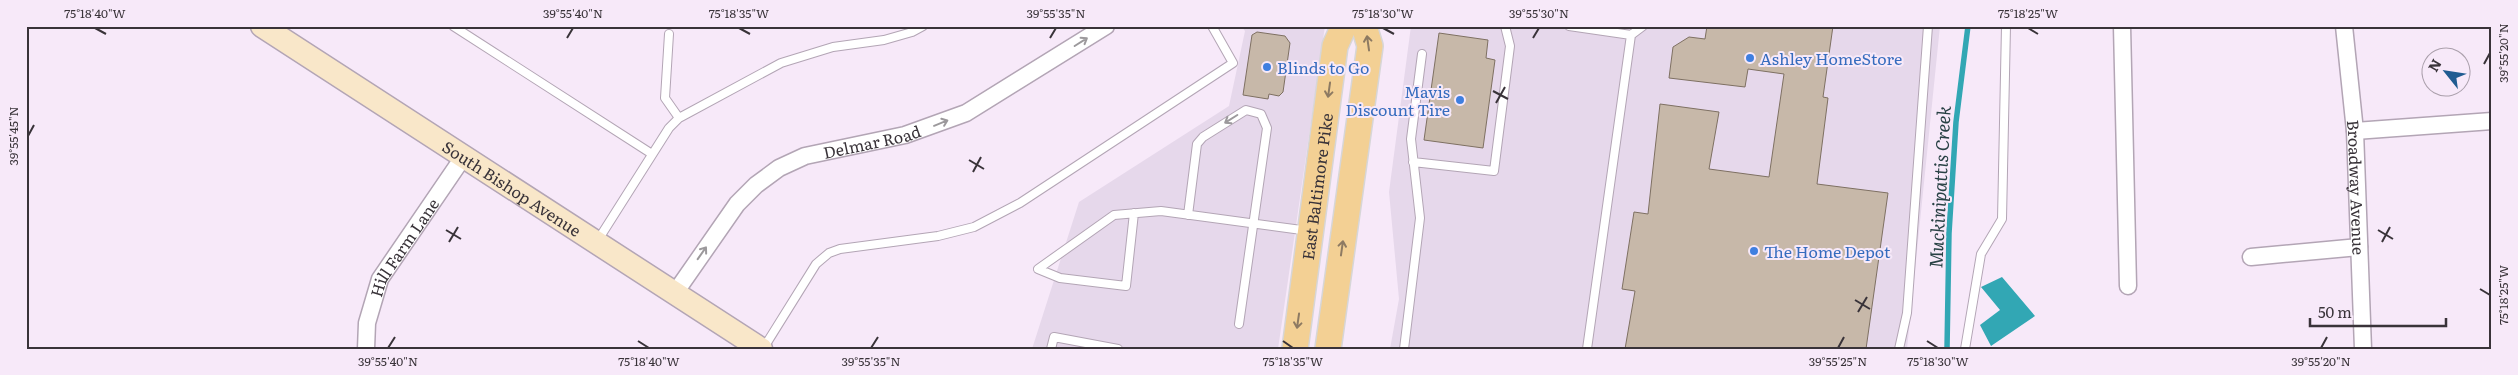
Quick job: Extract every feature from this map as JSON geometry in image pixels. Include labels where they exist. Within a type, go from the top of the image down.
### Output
[{"type":"main road","name":"South Bishop Avenue","points":[[262,26],[762,349]]},
{"type":"main road","name":"East Baltimore Pike","points":[[1295,349],[1335,46],[1344,26]]},
{"type":"main road","name":"East Baltimore Pike","points":[[1328,349],[1370,46],[1364,26]]},
{"type":"main road","points":[[1304,279],[1337,284]]},
{"type":"street","name":"Delmar Road","points":[[675,293],[737,204],[756,185],[779,168],[805,156],[905,135],[966,113],[1106,26]]},
{"type":"street","points":[[2122,26],[2128,286]]},
{"type":"street","name":"Broadway Avenue","points":[[2344,26],[2355,131],[2362,349]]},
{"type":"street","points":[[2355,131],[2492,121]]},
{"type":"street","name":"Hill Farm Lane","points":[[366,349],[367,323],[380,279],[464,156]]},
{"type":"street","points":[[2251,257],[2359,247]]},
{"type":"lane","points":[[453,26],[652,154]]},
{"type":"lane","points":[[596,242],[669,128],[679,118],[780,63],[833,48],[884,40],[912,32],[923,26]]},
{"type":"lane","points":[[762,349],[816,264],[829,253],[840,249],[938,236],[974,227],[1020,203],[1233,63],[1212,26]]},
{"type":"lane","points":[[1414,162],[1494,171],[1510,46],[1505,26]]},
{"type":"lane","points":[[1569,26],[1632,35]]},
{"type":"lane","points":[[1587,349],[1632,35],[1643,26]]},
{"type":"lane","points":[[1899,349],[1907,313],[1928,26]]},
{"type":"lane","points":[[1965,349],[1981,254],[2002,219],[2006,26]]},
{"type":"lane","points":[[669,34],[664,98],[679,118]]},
{"type":"lane","points":[[1404,349],[1420,218],[1411,139],[1422,54]]},
{"type":"lane","points":[[1188,215],[1197,144],[1203,138],[1246,110],[1261,114],[1267,128],[1239,324]]},
{"type":"lane","points":[[1134,213],[1126,286],[1060,278],[1038,269],[1114,215],[1134,213],[1161,211],[1310,232]]},
{"type":"lane","points":[[1051,349],[1054,337],[1118,349]]},
{"type":"shaded area","points":[[1241,26],[1325,26],[1278,349],[1032,349],[1079,202],[1229,106],[1245,31]]},
{"type":"shaded area","points":[[1411,26],[1940,26],[1907,349],[1390,349],[1399,299],[1389,192]]},
{"type":"water","points":[[2002,277],[2035,316],[1991,346],[1980,325],[2000,310],[1981,287]]},
{"type":"building","name":"The Home Depot","points":[[1707,26],[1833,26],[1823,97],[1828,98],[1817,184],[1888,193],[1866,349],[1625,349],[1635,291],[1622,289],[1634,212],[1648,214],[1660,104],[1719,112],[1709,169],[1769,177],[1784,74],[1748,69],[1745,87],[1669,78],[1673,47],[1689,37],[1705,39]]},
{"type":"building","name":"Blinds to Go","points":[[1257,32],[1285,36],[1290,43],[1283,92],[1279,96],[1269,94],[1268,99],[1243,95],[1252,35]]},
{"type":"building","name":"Mavis Discount Tire","points":[[1439,33],[1488,40],[1486,58],[1495,60],[1483,148],[1424,140]]},
{"type":"waterway","name":"Muckinipattis Creek","points":[[1947,349],[1949,233],[1956,122],[1968,26]]},
{"type":"place","name":"Ashley HomeStore","points":[[1750,58]]},
{"type":"place","name":"Blinds to Go","points":[[1267,67]]},
{"type":"place","name":"Mavis Discount Tire","points":[[1460,100]]},
{"type":"place","name":"The Home Depot","points":[[1754,251]]}]
